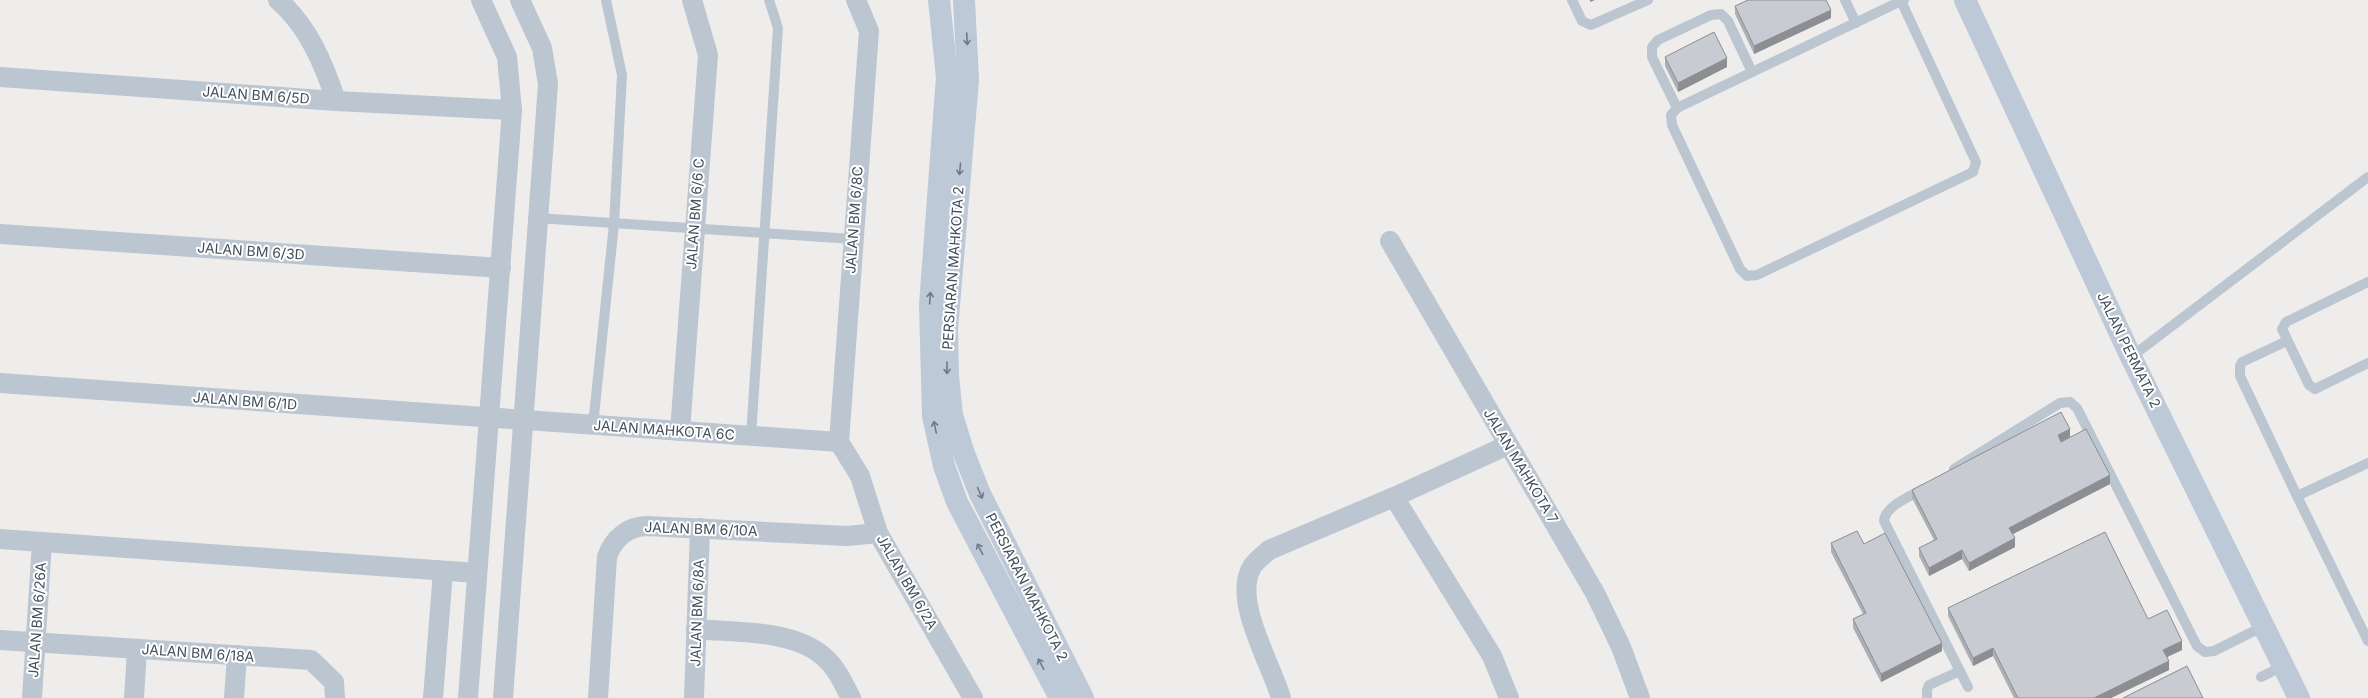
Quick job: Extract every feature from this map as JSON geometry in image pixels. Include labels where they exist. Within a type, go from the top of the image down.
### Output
[{"type":"main road","name":"PERSIARAN MAHKOTA 2","points":[[939,0],[947,77],[930,305],[933,416],[944,466],[957,502],[1060,698]]},
{"type":"main road","name":"PERSIARAN MAHKOTA 2","points":[[964,0],[968,80],[947,329],[948,376],[952,415],[963,451],[980,494],[1083,698]]},
{"type":"main road","name":"JALAN PERMATA 2","points":[[1965,0],[2132,357],[2299,698]]},
{"type":"main road","points":[[947,77],[968,80]]},
{"type":"street","points":[[278,0],[289,10],[309,37],[336,101]]},
{"type":"street","points":[[468,698],[512,110],[507,57],[481,0]]},
{"type":"street","points":[[503,698],[548,84],[542,48],[520,0]]},
{"type":"street","name":"JALAN BM 6/6 C","points":[[680,431],[708,55],[692,0]]},
{"type":"street","name":"JALAN BM 6/8C","points":[[839,442],[869,31],[856,0]]},
{"type":"street","name":"JALAN BM 6/5D","points":[[0,77],[336,101],[512,110]]},
{"type":"street","name":"JALAN BM 6/3D","points":[[0,234],[501,268]]},
{"type":"street","name":"JALAN MAHKOTA 7","points":[[1390,241],[1508,444],[1565,538],[1595,593],[1621,647],[1640,698]]},
{"type":"street","name":"JALAN BM 6/1D","points":[[0,383],[489,418]]},
{"type":"street","name":"JALAN MAHKOTA 6C","points":[[489,418],[839,442]]},
{"type":"street","name":"JALAN BM 6/2A","points":[[839,442],[860,476],[878,533],[973,698]]},
{"type":"street","points":[[1281,698],[1246,602],[1246,584],[1252,567],[1269,550],[1394,497],[1508,444]]},
{"type":"street","points":[[1394,497],[1492,656],[1509,698]]},
{"type":"street","name":"JALAN BM 6/10A","points":[[598,698],[606,563],[611,546],[625,532],[642,526],[847,536],[878,533]]},
{"type":"street","name":"JALAN BM 6/8A","points":[[694,698],[700,528]]},
{"type":"street","points":[[0,540],[477,573]]},
{"type":"street","name":"JALAN BM 6/26A","points":[[32,698],[42,542]]},
{"type":"street","points":[[433,698],[443,571]]},
{"type":"street","points":[[696,629],[780,637],[804,643],[825,657],[834,667],[851,698]]},
{"type":"street","name":"JALAN BM 6/18A","points":[[0,640],[314,661],[334,682],[335,698]]},
{"type":"street","points":[[134,698],[137,649]]},
{"type":"street","points":[[234,698],[237,655]]},
{"type":"lane","points":[[593,425],[614,224],[622,75],[606,0]]},
{"type":"lane","points":[[751,436],[766,234],[778,28],[769,0]]},
{"type":"lane","points":[[1572,0],[1582,21],[1591,24],[1648,0]]},
{"type":"lane","points":[[1845,0],[1856,23]]},
{"type":"lane","points":[[1903,1],[1976,162],[1973,172],[1757,275],[1748,276],[1740,269],[1672,125],[1671,115],[1677,108],[1903,1]]},
{"type":"lane","points":[[1677,108],[1652,57],[1652,47],[1658,40],[1711,15],[1721,14],[1728,21],[1752,72]]},
{"type":"lane","points":[[2132,357],[2368,177]]},
{"type":"lane","points":[[537,218],[853,240]]},
{"type":"lane","points":[[2368,282],[2286,322],[2282,329],[2309,385],[2315,389],[2368,363]]},
{"type":"lane","points":[[2287,341],[2242,362],[2240,366],[2240,376],[2368,641]]},
{"type":"lane","points":[[1944,475],[2060,403],[2070,402],[2077,408],[2197,646],[2205,652],[2214,651],[2264,626]]},
{"type":"lane","points":[[2297,496],[2368,463]]},
{"type":"lane","points":[[1931,484],[1890,509],[1887,512],[1884,521],[1968,687]]},
{"type":"lane","points":[[2261,677],[2283,666]]},
{"type":"lane","points":[[1927,698],[1927,690],[1930,685],[1960,671]]},
{"type":"building","points":[[1748,0],[1826,0],[1831,10],[1754,46],[1735,6]]},
{"type":"building","points":[[1714,32],[1727,58],[1678,83],[1665,57]]},
{"type":"building","points":[[2061,412],[2070,429],[2058,435],[2061,442],[2086,429],[2110,475],[2009,528],[2015,538],[1969,563],[1962,550],[1929,568],[1919,548],[1937,539],[1912,490]]},
{"type":"building","points":[[1857,531],[1864,544],[1885,533],[1942,643],[1881,674],[1853,619],[1866,613],[1831,543]]},
{"type":"building","points":[[2105,532],[2148,619],[2167,610],[2182,641],[2163,650],[2169,661],[2094,698],[2018,698],[1993,648],[1973,658],[1948,608]]},
{"type":"building","points":[[2187,666],[2203,698],[2123,698]]}]
